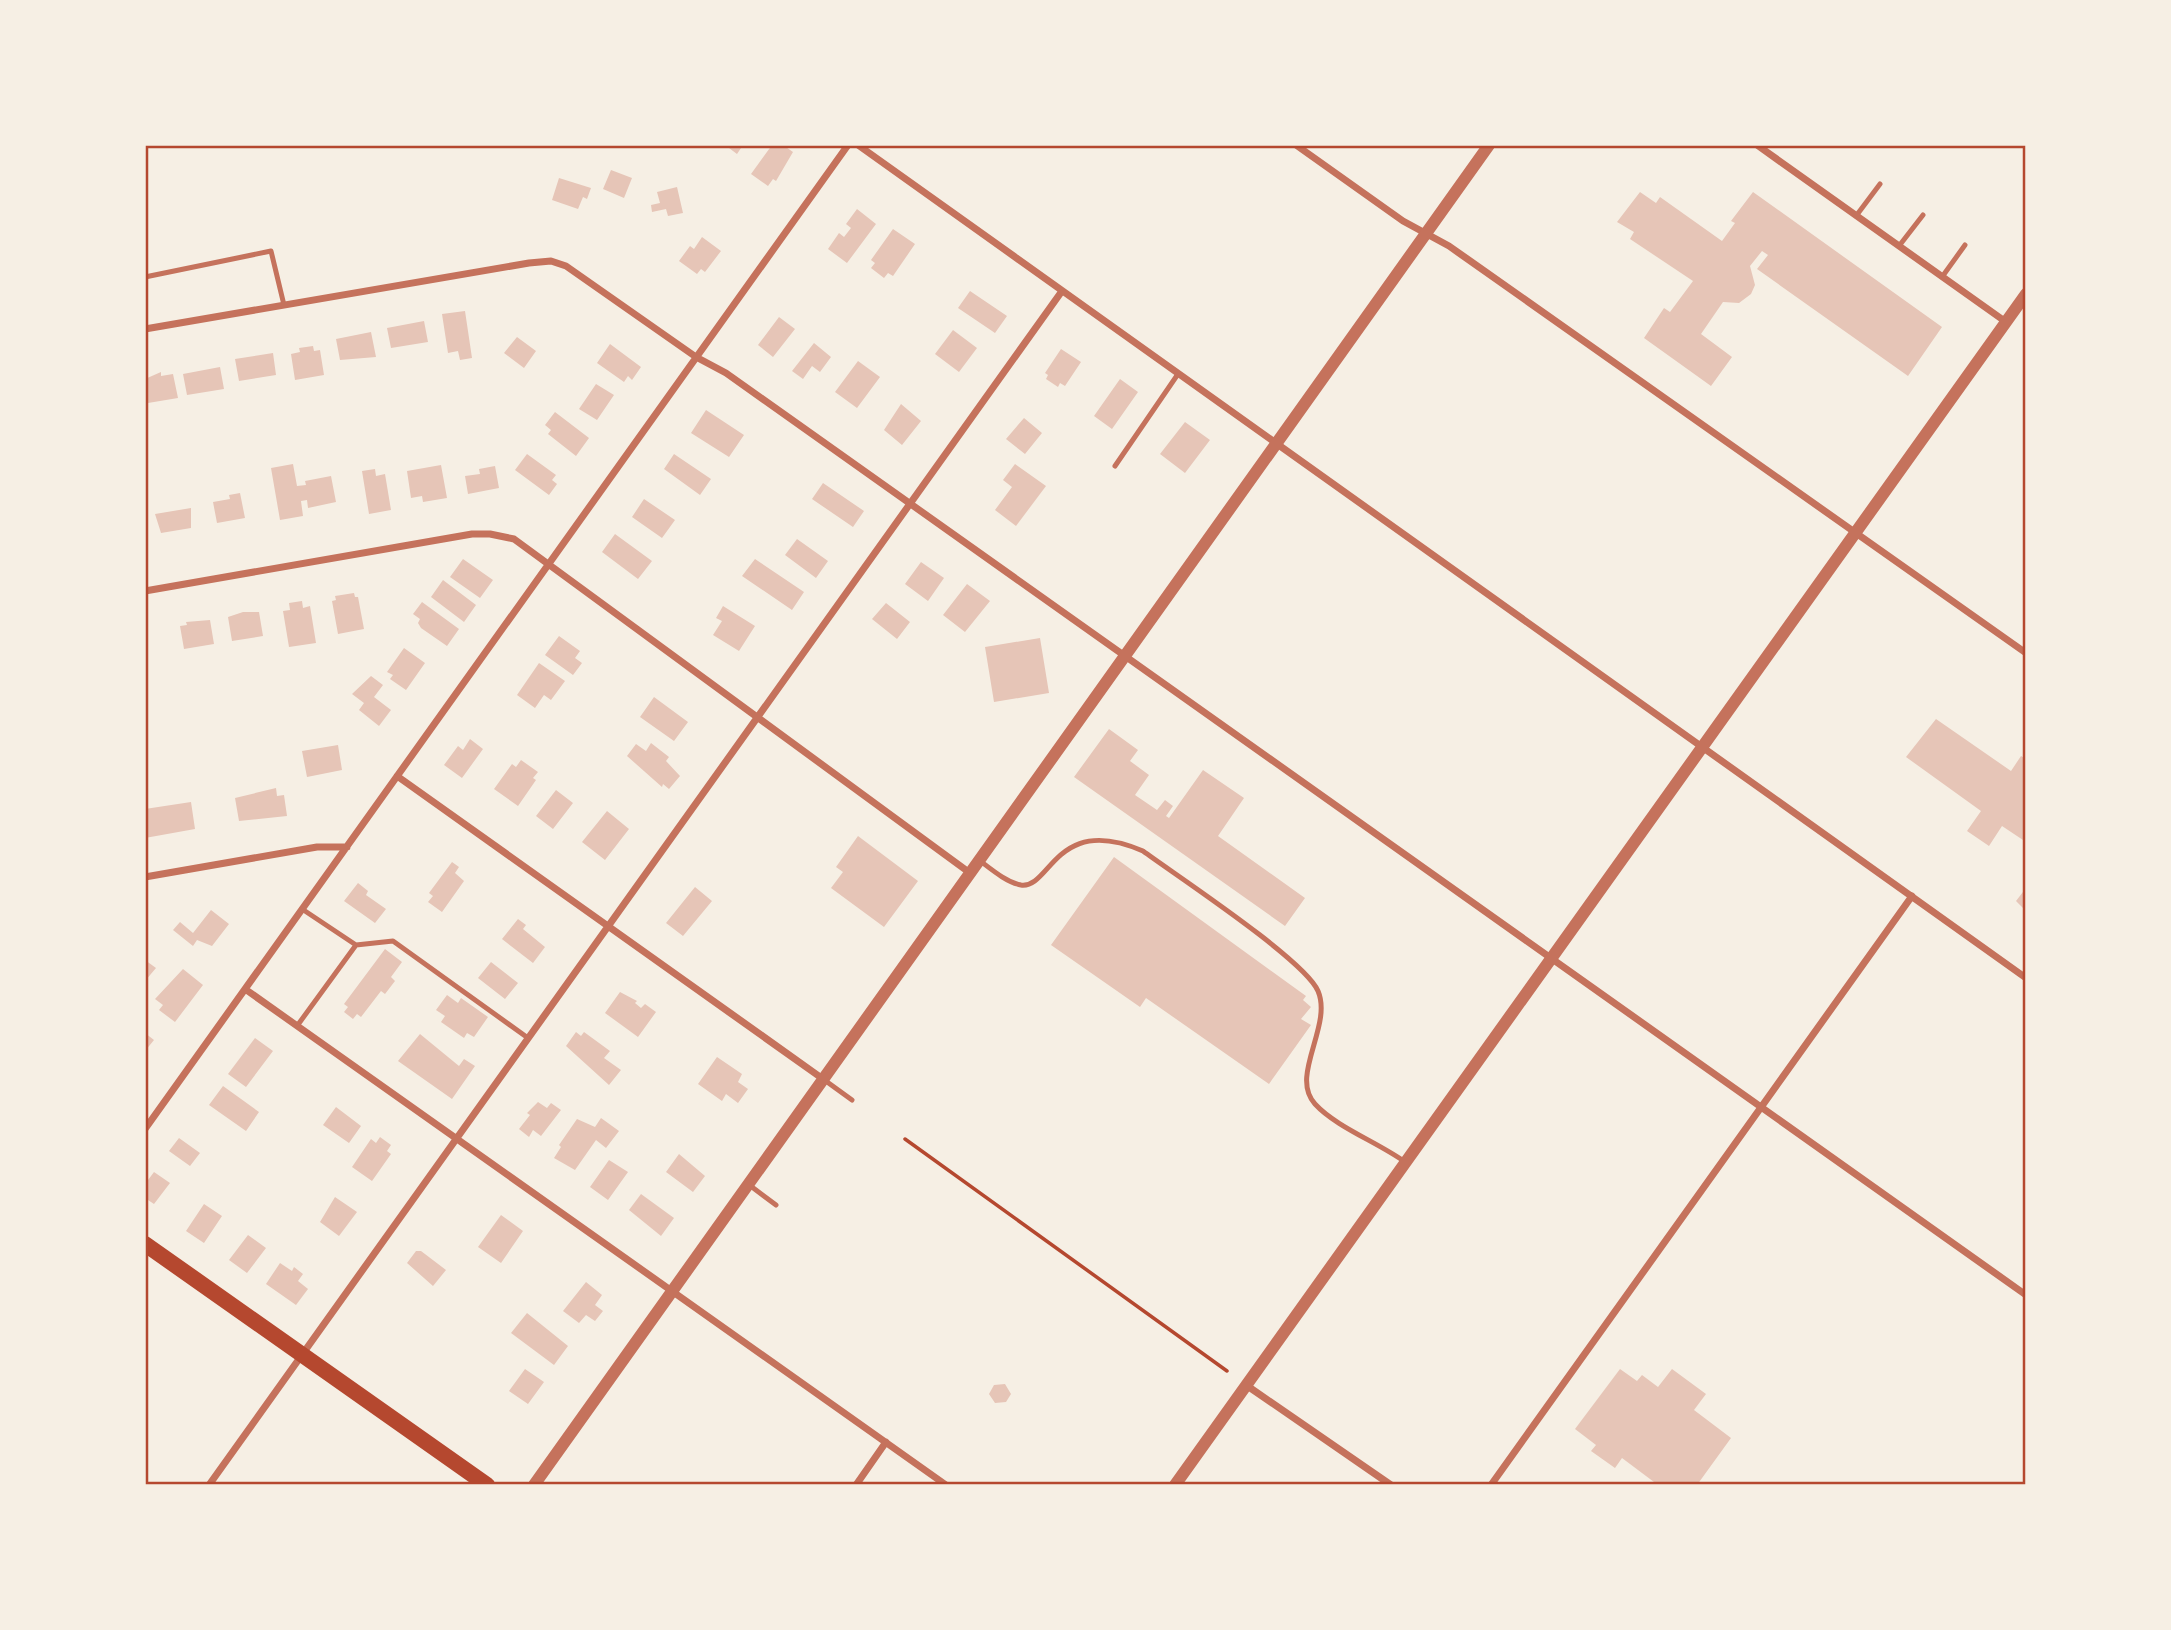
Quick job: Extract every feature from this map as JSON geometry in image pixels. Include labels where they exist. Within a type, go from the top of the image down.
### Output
[{"type":"highway","points":[[145,1244],[487,1485]]},
{"type":"street","points":[[145,1129],[848,145]]},
{"type":"street","points":[[858,145],[2026,978]]},
{"type":"street","points":[[1296,145],[1426,234],[1449,246],[2026,653]]},
{"type":"street","points":[[534,1485],[1489,145]]},
{"type":"street","points":[[1757,145],[2006,322]]},
{"type":"street","points":[[145,329],[551,261],[580,275],[696,357],[726,373],[2026,1295]]},
{"type":"street","points":[[209,1485],[1062,291]]},
{"type":"street","points":[[1175,1485],[2026,294]]},
{"type":"street","points":[[145,590],[472,534],[514,539],[759,715],[970,873]]},
{"type":"street","points":[[397,776],[823,1079]]},
{"type":"street","points":[[145,877],[317,847],[346,847]]},
{"type":"street","points":[[1492,1485],[1912,896]]},
{"type":"street","points":[[245,989],[946,1485]]},
{"type":"street","points":[[1246,1385],[1391,1485]]},
{"type":"street","points":[[856,1485],[886,1442]]},
{"type":"lane","points":[[1856,216],[1880,184]]},
{"type":"lane","points":[[1899,246],[1923,215]]},
{"type":"lane","points":[[1942,277],[1965,245]]},
{"type":"lane","points":[[145,277],[271,251],[284,305]]},
{"type":"lane","points":[[1115,466],[1178,374]]},
{"type":"lane","points":[[979,860],[999,875],[1022,885],[1033,883],[1062,851],[1091,839],[1120,841],[1143,851],[1286,956],[1311,979],[1320,993],[1319,1035],[1305,1081],[1314,1103],[1405,1162]]},
{"type":"lane","points":[[302,909],[356,945],[393,941],[528,1038]]},
{"type":"lane","points":[[297,1026],[356,945]]},
{"type":"lane","points":[[823,1079],[852,1100]]},
{"type":"lane","points":[[748,1184],[776,1205]]},
{"type":"path","points":[[905,1139],[1227,1370]]},
{"type":"building","points":[[725,145],[743,145],[737,154]]},
{"type":"building","points":[[772,145],[783,145],[793,152],[776,181],[773,179],[768,186],[751,174]]},
{"type":"building","points":[[611,170],[632,178],[624,198],[603,189]]},
{"type":"building","points":[[559,178],[591,188],[587,199],[583,197],[578,209],[552,200]]},
{"type":"building","points":[[677,187],[683,213],[668,216],[666,209],[652,212],[651,205],[660,203],[657,192]]},
{"type":"building","points":[[1640,192],[1656,203],[1660,197],[1722,241],[1735,223],[1731,221],[1753,192],[1942,327],[1908,376],[1757,269],[1768,255],[1762,251],[1750,266],[1755,285],[1751,294],[1739,303],[1723,302],[1701,334],[1732,357],[1711,386],[1644,338],[1664,308],[1670,312],[1693,281],[1630,239],[1634,232],[1617,222]]},
{"type":"building","points":[[857,209],[876,224],[847,263],[828,249],[839,233],[844,237],[851,228],[846,224]]},
{"type":"building","points":[[893,229],[915,244],[893,276],[888,273],[884,278],[871,268],[875,263],[871,260]]},
{"type":"building","points":[[702,237],[721,251],[705,272],[701,269],[697,274],[679,261],[690,246],[694,249]]},
{"type":"building","points":[[970,291],[1007,316],[995,333],[958,308]]},
{"type":"building","points":[[465,311],[472,358],[460,360],[458,351],[448,353],[442,314]]},
{"type":"building","points":[[779,317],[795,329],[773,357],[758,345]]},
{"type":"building","points":[[424,321],[428,342],[391,348],[387,328]]},
{"type":"building","points":[[953,330],[977,348],[959,372],[935,354]]},
{"type":"building","points":[[371,332],[376,357],[340,360],[336,339]]},
{"type":"building","points":[[517,337],[536,351],[524,368],[504,353]]},
{"type":"building","points":[[814,343],[831,357],[820,372],[812,366],[803,379],[792,371]]},
{"type":"building","points":[[610,344],[641,367],[632,380],[628,376],[624,382],[597,363]]},
{"type":"building","points":[[313,346],[314,351],[320,350],[324,375],[295,380],[291,354],[300,352],[299,348]]},
{"type":"building","points":[[1061,349],[1081,362],[1065,386],[1060,383],[1058,387],[1046,379],[1048,375],[1045,373]]},
{"type":"building","points":[[273,353],[276,375],[239,381],[235,359]]},
{"type":"building","points":[[858,361],[880,377],[857,408],[835,392]]},
{"type":"building","points":[[220,367],[224,389],[187,395],[183,374]]},
{"type":"building","points":[[161,372],[161,376],[173,374],[178,398],[148,403],[145,379]]},
{"type":"building","points":[[1120,379],[1138,392],[1112,429],[1094,416]]},
{"type":"building","points":[[596,384],[614,395],[597,420],[579,409]]},
{"type":"building","points":[[901,404],[921,421],[902,445],[884,430]]},
{"type":"building","points":[[706,410],[744,435],[729,457],[691,433]]},
{"type":"building","points":[[555,412],[589,438],[576,456],[548,434],[551,430],[545,425]]},
{"type":"building","points":[[1024,418],[1042,433],[1025,454],[1006,439]]},
{"type":"building","points":[[1185,422],[1210,440],[1185,473],[1160,454]]},
{"type":"building","points":[[527,454],[556,475],[552,480],[557,484],[549,495],[515,470]]},
{"type":"building","points":[[674,454],[711,479],[700,495],[664,469]]},
{"type":"building","points":[[293,464],[297,486],[306,485],[305,481],[331,476],[336,502],[308,508],[307,500],[301,501],[303,516],[280,520],[271,468]]},
{"type":"building","points":[[1015,464],[1046,486],[1016,526],[995,510],[1012,487],[1003,480]]},
{"type":"building","points":[[441,465],[447,498],[423,502],[422,496],[411,498],[407,471]]},
{"type":"building","points":[[495,466],[499,488],[468,494],[465,476],[480,474],[479,469]]},
{"type":"building","points":[[375,469],[376,476],[385,474],[391,510],[369,514],[362,471]]},
{"type":"building","points":[[823,483],[864,511],[853,527],[812,499]]},
{"type":"building","points":[[240,493],[245,518],[217,523],[213,502],[230,499],[229,495]]},
{"type":"building","points":[[644,499],[675,520],[662,538],[632,517]]},
{"type":"building","points":[[191,508],[191,528],[161,533],[155,514]]},
{"type":"building","points":[[615,534],[652,561],[638,579],[602,552]]},
{"type":"building","points":[[797,539],[828,561],[816,578],[785,555]]},
{"type":"building","points":[[463,559],[493,580],[480,598],[450,577]]},
{"type":"building","points":[[755,559],[804,592],[792,610],[742,576]]},
{"type":"building","points":[[921,562],[944,578],[928,601],[905,584]]},
{"type":"building","points":[[443,580],[476,605],[464,622],[431,597]]},
{"type":"building","points":[[967,584],[990,601],[965,632],[943,615]]},
{"type":"building","points":[[354,593],[355,597],[358,597],[364,629],[338,634],[332,601],[336,600],[335,596]]},
{"type":"building","points":[[302,601],[303,608],[310,606],[316,643],[289,647],[283,611],[290,610],[289,603]]},
{"type":"building","points":[[422,602],[459,629],[447,646],[418,623],[420,619],[413,614]]},
{"type":"building","points":[[886,603],[910,622],[897,639],[872,619]]},
{"type":"building","points":[[723,606],[755,626],[739,651],[713,635],[722,621],[716,618]]},
{"type":"building","points":[[243,612],[259,612],[263,636],[232,641],[228,617]]},
{"type":"building","points":[[210,620],[214,644],[184,649],[180,626],[187,625],[186,622]]},
{"type":"building","points":[[559,636],[580,651],[575,658],[582,663],[573,675],[545,655]]},
{"type":"building","points":[[1040,638],[1049,693],[994,702],[985,647]]},
{"type":"building","points":[[404,648],[425,663],[406,690],[390,679],[393,675],[387,672]]},
{"type":"building","points":[[539,663],[565,681],[551,700],[544,695],[535,708],[517,695]]},
{"type":"building","points":[[371,676],[383,685],[374,697],[391,710],[379,726],[359,710],[364,703],[352,694]]},
{"type":"building","points":[[654,697],[688,722],[674,741],[640,717]]},
{"type":"building","points":[[1936,719],[2011,771],[2021,756],[2026,759],[2026,842],[2002,826],[1989,846],[1967,831],[1981,811],[1906,757]]},
{"type":"building","points":[[1109,729],[1138,750],[1130,761],[1149,775],[1135,795],[1157,810],[1165,800],[1173,806],[1166,816],[1169,818],[1203,770],[1244,798],[1218,836],[1305,898],[1285,926],[1074,777]]},
{"type":"building","points":[[470,739],[483,749],[462,778],[444,765],[458,746],[463,750]]},
{"type":"building","points":[[651,743],[669,757],[666,761],[680,776],[669,789],[663,784],[662,787],[627,756],[636,744],[646,751]]},
{"type":"building","points":[[338,745],[342,770],[307,777],[302,751]]},
{"type":"building","points":[[521,760],[538,772],[533,778],[536,780],[518,806],[494,789],[512,764],[516,767]]},
{"type":"building","points":[[276,788],[277,796],[284,795],[287,816],[239,821],[235,798]]},
{"type":"building","points":[[556,790],[573,803],[553,829],[536,816]]},
{"type":"building","points":[[191,802],[195,829],[145,838],[145,809]]},
{"type":"building","points":[[607,811],[629,829],[605,860],[582,842]]},
{"type":"building","points":[[858,836],[918,881],[884,927],[831,888],[843,872],[836,867]]},
{"type":"building","points":[[1114,857],[1306,996],[1303,1000],[1311,1007],[1301,1019],[1311,1025],[1269,1084],[1146,998],[1140,1007],[1051,945]]},
{"type":"building","points":[[452,862],[459,867],[455,873],[464,881],[442,912],[428,902],[433,896],[429,893]]},
{"type":"building","points":[[358,883],[368,891],[366,895],[386,909],[375,923],[344,901]]},
{"type":"building","points":[[695,887],[712,901],[683,936],[666,923]]},
{"type":"building","points":[[2026,888],[2026,911],[2016,901]]},
{"type":"building","points":[[211,910],[229,924],[212,946],[197,940],[193,946],[173,930],[180,922],[193,933]]},
{"type":"building","points":[[518,919],[526,925],[523,929],[545,947],[533,963],[502,939]]},
{"type":"building","points":[[385,949],[402,962],[391,977],[395,981],[385,994],[381,991],[361,1017],[357,1014],[353,1019],[344,1012],[348,1007],[344,1004]]},
{"type":"building","points":[[145,960],[156,968],[145,981]]},
{"type":"building","points":[[491,962],[518,983],[505,999],[478,978]]},
{"type":"building","points":[[183,969],[203,985],[175,1022],[159,1010],[163,1005],[155,999]]},
{"type":"building","points":[[620,992],[637,1001],[635,1003],[641,1008],[645,1004],[656,1012],[638,1037],[605,1013]]},
{"type":"building","points":[[447,995],[458,1003],[461,998],[488,1017],[474,1037],[467,1033],[464,1038],[441,1022],[445,1016],[436,1010]]},
{"type":"building","points":[[576,1032],[581,1036],[584,1032],[610,1051],[604,1058],[621,1070],[609,1085],[566,1046]]},
{"type":"building","points":[[145,1033],[154,1040],[145,1051]]},
{"type":"building","points":[[420,1034],[459,1066],[464,1059],[475,1066],[452,1099],[398,1061]]},
{"type":"building","points":[[255,1038],[273,1051],[246,1087],[228,1074]]},
{"type":"building","points":[[717,1057],[742,1074],[738,1082],[748,1089],[738,1103],[726,1094],[722,1101],[698,1084]]},
{"type":"building","points":[[223,1086],[259,1112],[246,1131],[209,1105]]},
{"type":"building","points":[[538,1102],[547,1108],[551,1103],[561,1110],[541,1136],[533,1130],[529,1137],[519,1129],[530,1115],[527,1113]]},
{"type":"building","points":[[336,1107],[361,1126],[349,1143],[323,1125]]},
{"type":"building","points":[[601,1118],[619,1131],[606,1148],[596,1140],[575,1170],[554,1158],[561,1147],[559,1145],[577,1119],[595,1127]]},
{"type":"building","points":[[380,1137],[391,1145],[387,1151],[391,1154],[372,1181],[352,1167],[371,1139],[376,1143]]},
{"type":"building","points":[[179,1138],[200,1153],[190,1166],[169,1151]]},
{"type":"building","points":[[679,1154],[705,1176],[693,1192],[666,1172]]},
{"type":"building","points":[[609,1160],[628,1172],[608,1200],[590,1187]]},
{"type":"building","points":[[154,1172],[170,1183],[154,1204],[145,1198],[145,1184]]},
{"type":"building","points":[[641,1194],[674,1218],[661,1236],[629,1210]]},
{"type":"building","points":[[335,1197],[357,1212],[339,1236],[320,1222]]},
{"type":"building","points":[[204,1204],[222,1216],[204,1243],[186,1231]]},
{"type":"building","points":[[501,1215],[523,1231],[501,1263],[478,1247]]},
{"type":"building","points":[[248,1235],[266,1248],[247,1273],[229,1260]]},
{"type":"building","points":[[416,1251],[421,1251],[446,1270],[433,1286],[407,1263]]},
{"type":"building","points":[[280,1263],[292,1271],[294,1267],[303,1274],[298,1281],[308,1289],[296,1305],[266,1284]]},
{"type":"building","points":[[586,1282],[602,1295],[595,1305],[603,1311],[595,1321],[586,1315],[579,1323],[563,1311]]},
{"type":"building","points":[[527,1313],[568,1346],[554,1365],[511,1333]]},
{"type":"building","points":[[525,1369],[544,1382],[528,1404],[509,1391]]},
{"type":"building","points":[[1620,1369],[1637,1381],[1642,1375],[1658,1387],[1672,1369],[1706,1394],[1694,1410],[1731,1438],[1697,1485],[1658,1485],[1622,1458],[1615,1468],[1591,1451],[1596,1445],[1575,1429]]},
{"type":"building","points":[[1005,1384],[1011,1394],[1006,1402],[995,1403],[989,1394],[994,1385]]}]
